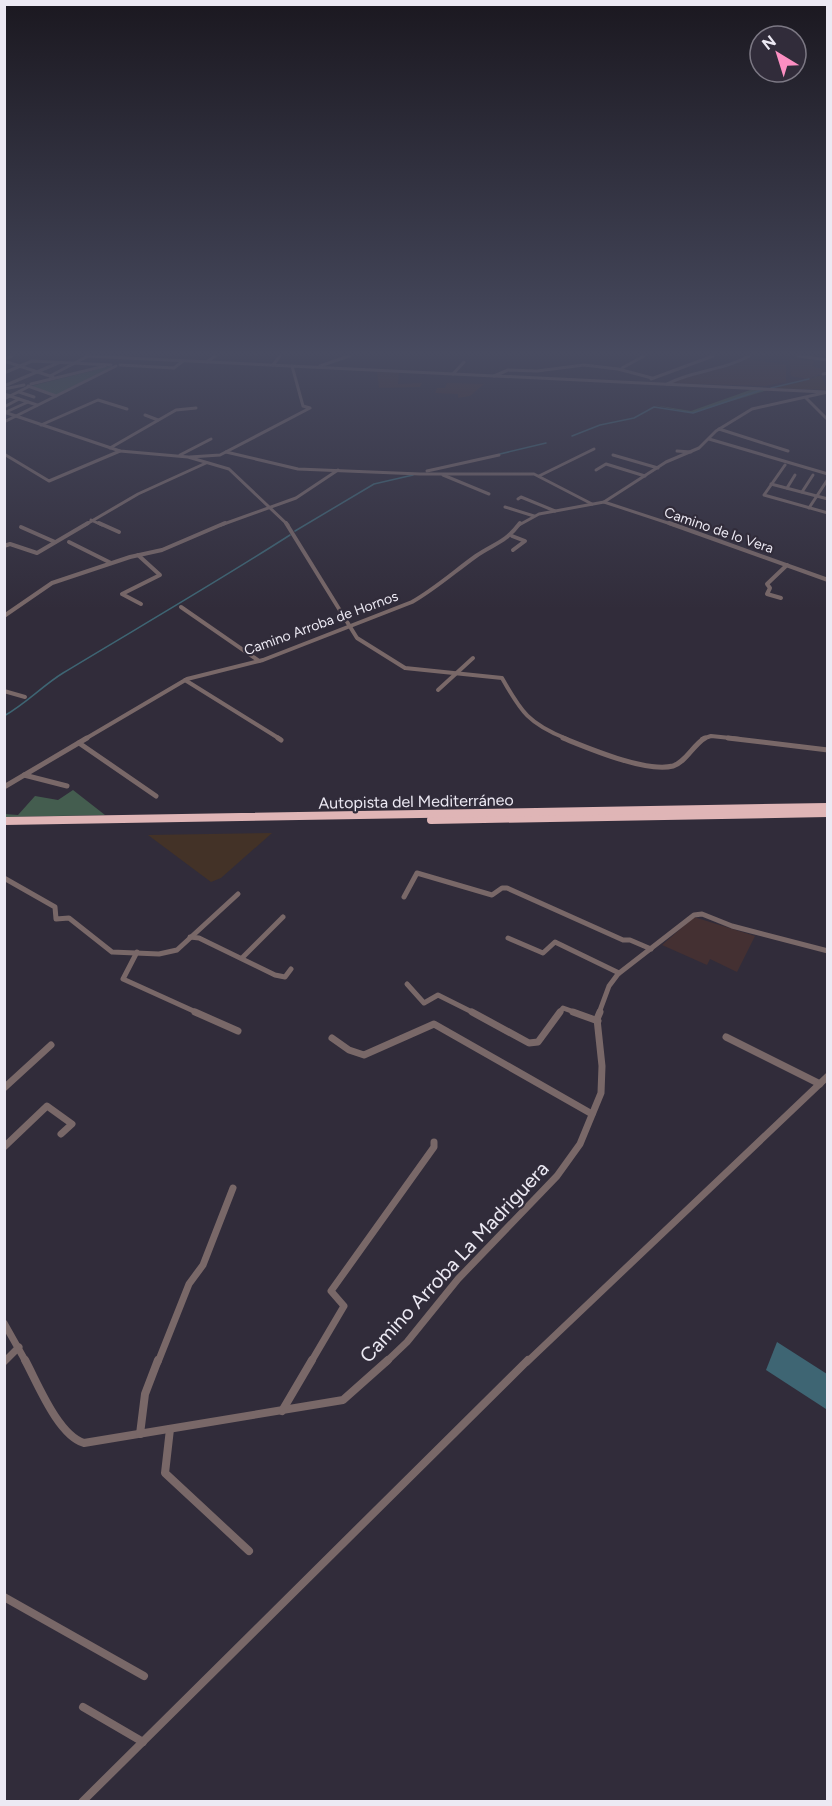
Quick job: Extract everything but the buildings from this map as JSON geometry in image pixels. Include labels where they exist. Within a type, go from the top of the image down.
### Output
[{"type":"highway","name":"Autopista del Mediterráneo","points":[[4,821],[828,807]]},
{"type":"highway","name":"Autopista del Mediterráneo","points":[[4,827],[828,813]]},
{"type":"street","points":[[87,440],[120,451],[215,457],[248,440]]},
{"type":"street","points":[[110,448],[123,440]]},
{"type":"street","points":[[178,456],[209,440]]},
{"type":"street","points":[[506,507],[534,516],[604,502],[708,440]]},
{"type":"street","points":[[714,440],[828,474]]},
{"type":"street","points":[[754,440],[788,451]]},
{"type":"street","points":[[539,476],[594,449]]},
{"type":"street","points":[[4,454],[50,481],[120,451]]},
{"type":"street","points":[[677,451],[691,452]]},
{"type":"street","points":[[226,452],[298,469],[539,476],[592,504]]},
{"type":"street","points":[[420,474],[499,455]]},
{"type":"street","points":[[613,455],[658,468]]},
{"type":"street","points":[[188,457],[229,469],[271,507],[290,527],[349,629],[365,644],[405,668],[502,678],[516,704],[535,725],[623,759],[673,766],[700,740],[711,736],[828,750]]},
{"type":"street","points":[[4,546],[12,544],[33,553],[138,494],[206,463]]},
{"type":"street","points":[[596,470],[606,464],[645,476]]},
{"type":"street","points":[[785,465],[764,495],[828,513]]},
{"type":"street","points":[[4,616],[52,584],[111,563],[162,550],[190,536],[296,498],[339,470]]},
{"type":"street","points":[[442,473],[489,494]]},
{"type":"street","points":[[802,492],[813,475]]},
{"type":"street","points":[[787,488],[795,476]]},
{"type":"street","points":[[809,508],[828,479]]},
{"type":"street","points":[[771,484],[828,500]]},
{"type":"street","points":[[474,495],[477,489]]},
{"type":"street","points":[[518,499],[521,497],[556,512]]},
{"type":"street","name":"Camino de lo Vera","points":[[604,502],[828,580]]},
{"type":"street","name":"Camino Arroba de Hornos","points":[[4,787],[185,680],[259,661],[309,640],[349,629],[427,594],[478,555],[512,536],[522,521],[534,516]]},
{"type":"street","points":[[91,520],[119,532]]},
{"type":"street","points":[[21,527],[55,542]]},
{"type":"street","points":[[512,536],[525,541],[513,550]]},
{"type":"street","points":[[69,542],[111,563]]},
{"type":"street","points":[[138,555],[160,575],[122,594],[141,604]]},
{"type":"street","points":[[781,598],[767,594],[770,588],[767,584],[787,565]]},
{"type":"street","points":[[181,607],[259,661]]},
{"type":"street","points":[[438,690],[473,658]]},
{"type":"street","points":[[185,680],[281,740]]},
{"type":"street","points":[[4,692],[25,696]]},
{"type":"street","points":[[79,742],[156,796]]},
{"type":"street","points":[[24,775],[42,782],[51,781],[67,786]]},
{"type":"street","points":[[404,897],[417,873],[492,896],[502,888],[507,888],[623,940],[630,940],[651,949]]},
{"type":"street","points":[[4,878],[55,908],[56,919],[69,918],[112,952],[171,952],[238,894]]},
{"type":"street","name":"Camino Arroba La Madriguera","points":[[4,1323],[63,1428],[74,1440],[84,1443],[343,1400],[407,1342],[458,1279],[557,1176],[580,1144],[601,1093],[598,1021],[603,998],[619,973],[694,915],[702,914],[732,926],[828,951]]},
{"type":"street","points":[[242,958],[283,917]]},
{"type":"street","points":[[189,938],[199,938],[285,977],[291,969]]},
{"type":"street","points":[[508,938],[543,953],[555,942],[619,973]]},
{"type":"street","points":[[137,952],[123,979],[238,1031]]},
{"type":"street","points":[[408,984],[424,1003],[438,995],[445,997],[529,1043],[538,1042],[563,1008],[598,1021]]},
{"type":"street","points":[[332,1038],[349,1050],[364,1055],[434,1024],[592,1114]]},
{"type":"street","points":[[726,1037],[820,1084]]},
{"type":"street","points":[[4,1088],[51,1045]]},
{"type":"street","points":[[82,1802],[456,1430],[828,1076]]},
{"type":"street","points":[[4,1147],[47,1106],[72,1124],[61,1134]]},
{"type":"street","points":[[282,1411],[285,1402],[344,1306],[331,1291],[434,1147],[434,1142]]},
{"type":"street","points":[[140,1434],[145,1394],[189,1284],[203,1265],[232,1188]]},
{"type":"street","points":[[4,1362],[19,1347]]},
{"type":"street","points":[[170,1430],[165,1473],[249,1551]]},
{"type":"street","points":[[4,1597],[144,1676]]},
{"type":"street","points":[[83,1707],[143,1742]]},
{"type":"shaded area","points":[[272,833],[221,878],[211,882],[148,835]]},
{"type":"shaded area","points":[[694,917],[755,936],[737,972],[710,959],[707,965],[662,945]]},
{"type":"green space","points":[[73,790],[105,815],[5,817],[4,814],[18,815],[35,796],[58,800]]},
{"type":"water","points":[[777,1342],[827,1374],[826,1409],[766,1370]]},
{"type":"waterway","points":[[500,454],[546,443]]},
{"type":"waterway","points":[[295,531],[374,484],[413,475]]},
{"type":"waterway","points":[[4,716],[63,673],[290,535]]}]
